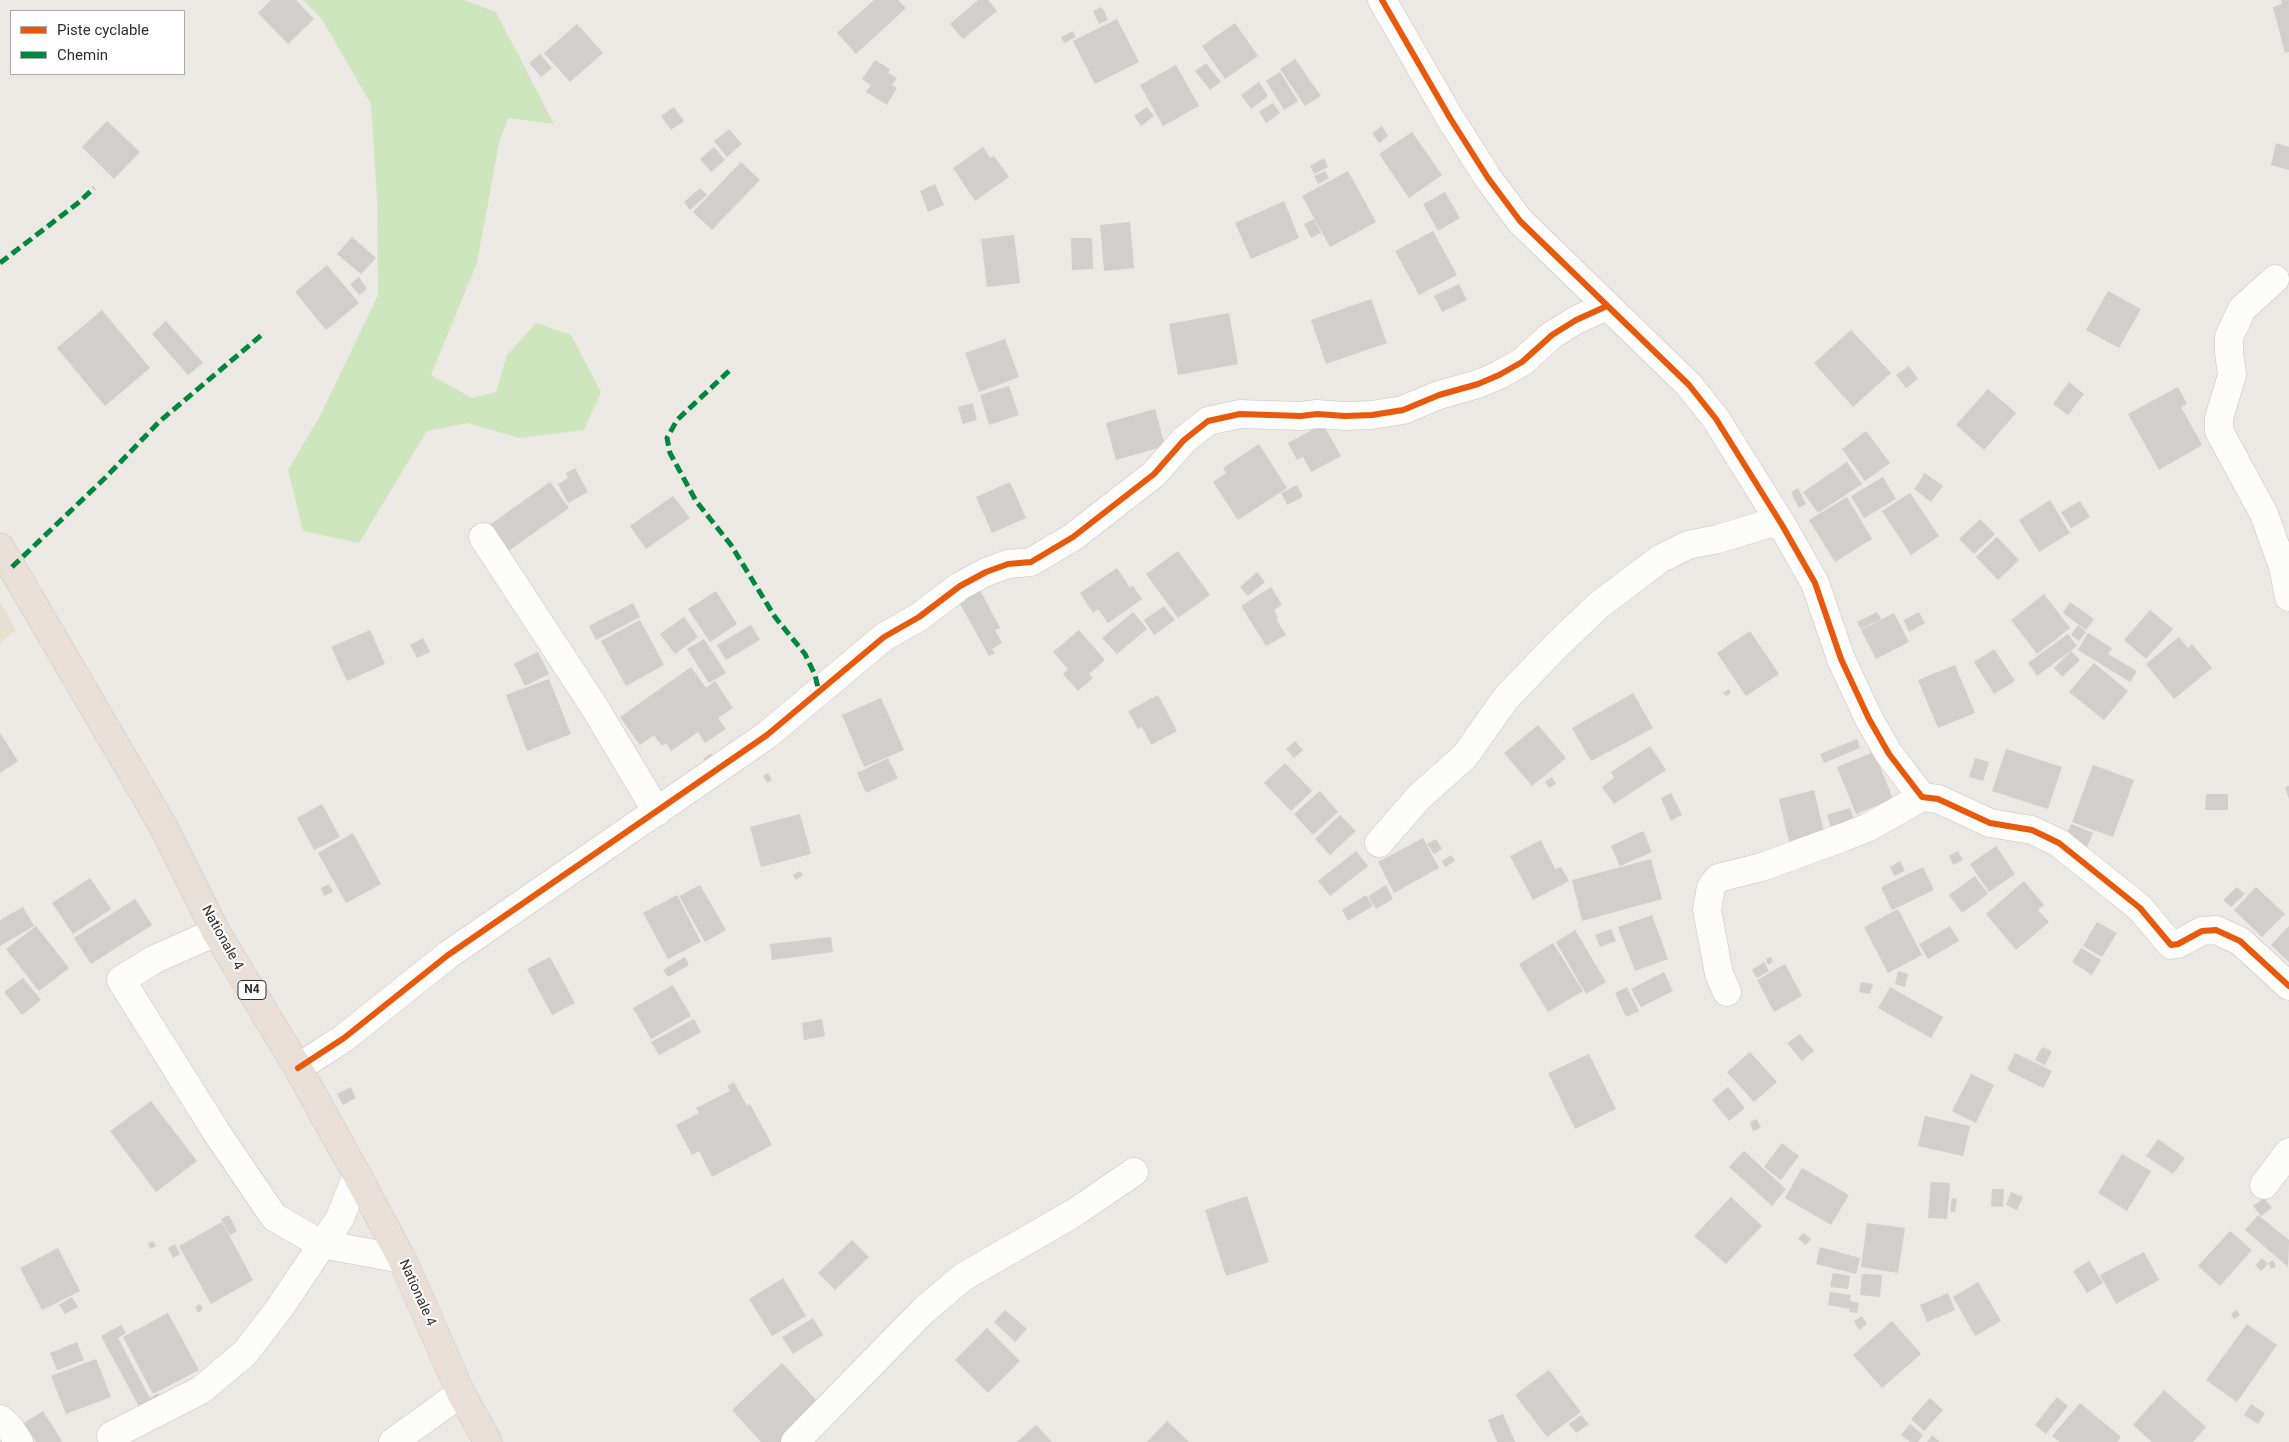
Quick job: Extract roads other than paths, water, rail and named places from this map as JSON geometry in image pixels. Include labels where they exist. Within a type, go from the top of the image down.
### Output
[{"type":"highway","name":"Nationale 4","points":[[0,546],[163,826],[216,932],[298,1068],[357,1175],[402,1259],[461,1393],[488,1442]]},
{"type":"street","points":[[1382,0],[1450,118],[1515,214],[1689,385],[1716,419],[1782,525],[1815,583],[1841,659],[1869,719],[1889,754],[1922,797]]},
{"type":"street","points":[[2275,279],[2242,309],[2230,337],[2229,353],[2232,376],[2219,418],[2219,431],[2264,514],[2283,567],[2289,597]]},
{"type":"street","points":[[298,1068],[351,1032],[448,955],[658,812],[767,735],[884,637],[919,617],[960,586],[986,572],[1008,564],[1031,562],[1073,537],[1154,474],[1184,440],[1208,421],[1240,414],[1345,416],[1372,415],[1403,410],[1439,395],[1478,384],[1499,375],[1522,362],[1552,335],[1576,320],[1607,306]]},
{"type":"street","points":[[1379,844],[1406,810],[1464,756],[1506,698],[1599,605],[1660,559],[1688,545],[1718,539],[1766,524],[1782,525]]},
{"type":"street","points":[[483,537],[596,708],[658,812]]},
{"type":"street","points":[[1726,992],[1719,974],[1707,910],[1711,887],[1718,878],[1762,867],[1844,837],[1869,827],[1922,797],[1938,799],[1990,823],[2032,830],[2059,843],[2140,908],[2171,945],[2178,944],[2202,931],[2216,930],[2240,940],[2289,986]]},
{"type":"street","points":[[216,932],[155,959],[121,980],[217,1133],[274,1217],[321,1244],[402,1259]]},
{"type":"street","points":[[2264,1185],[2289,1152]]},
{"type":"street","points":[[795,1442],[923,1312],[963,1277],[1074,1213],[1134,1172]]},
{"type":"street","points":[[108,1440],[202,1390],[245,1353],[279,1309],[340,1218],[357,1175]]},
{"type":"street","points":[[393,1442],[461,1393]]},
{"type":"street","points":[[0,1419],[9,1427],[19,1442]]}]
